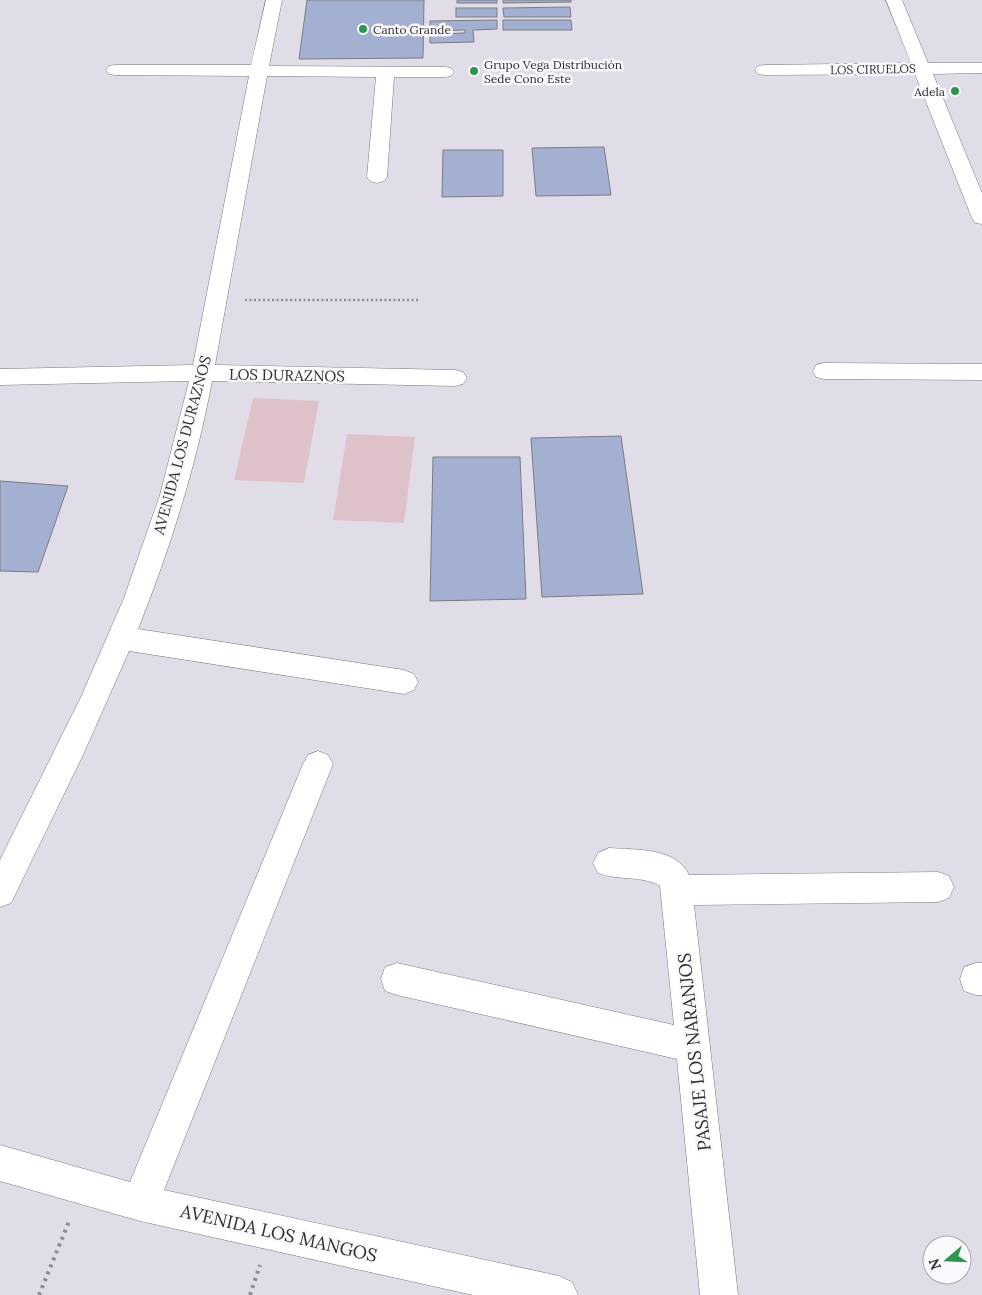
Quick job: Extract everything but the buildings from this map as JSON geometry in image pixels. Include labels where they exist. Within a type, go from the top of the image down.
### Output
[{"type":"street","name":"AVENIDA LOS DURAZNOS","points":[[0,892],[76,740],[122,638],[138,600],[173,494],[203,373],[259,69],[274,0]]},
{"type":"street","points":[[894,0],[982,218]]},
{"type":"street","name":"LOS CIRUELOS","points":[[764,70],[982,68]]},
{"type":"street","points":[[115,70],[259,69],[282,72],[445,72]]},
{"type":"street","points":[[377,177],[385,72]]},
{"type":"street","points":[[824,372],[982,372]]},
{"type":"street","name":"LOS DURAZNOS","points":[[0,377],[203,373],[455,378]]},
{"type":"street","points":[[122,638],[404,682]]},
{"type":"street","points":[[140,1202],[318,764]]},
{"type":"street","name":"PASAJE LOS NARANJOS","points":[[609,863],[658,867],[675,878],[719,1295]]},
{"type":"street","points":[[677,890],[938,886]]},
{"type":"street","points":[[397,979],[693,1046]]},
{"type":"street","name":"AVENIDA LOS MANGOS","points":[[0,1162],[140,1202],[559,1295]]},
{"type":"path","points":[[216,300],[419,300]]},
{"type":"path","points":[[39,1295],[84,1187]]},
{"type":"shaded area","points":[[0,0],[982,0],[982,1295],[0,1295]]},
{"type":"shaded area","points":[[253,398],[319,401],[304,483],[234,480]]},
{"type":"shaded area","points":[[347,434],[415,437],[404,523],[333,520]]},
{"type":"place","name":"Canto Grande","points":[[363,29]]},
{"type":"place","name":"Grupo Vega Distribución Sede Cono Este","points":[[474,71]]},
{"type":"place","name":"Adela","points":[[955,91]]}]
